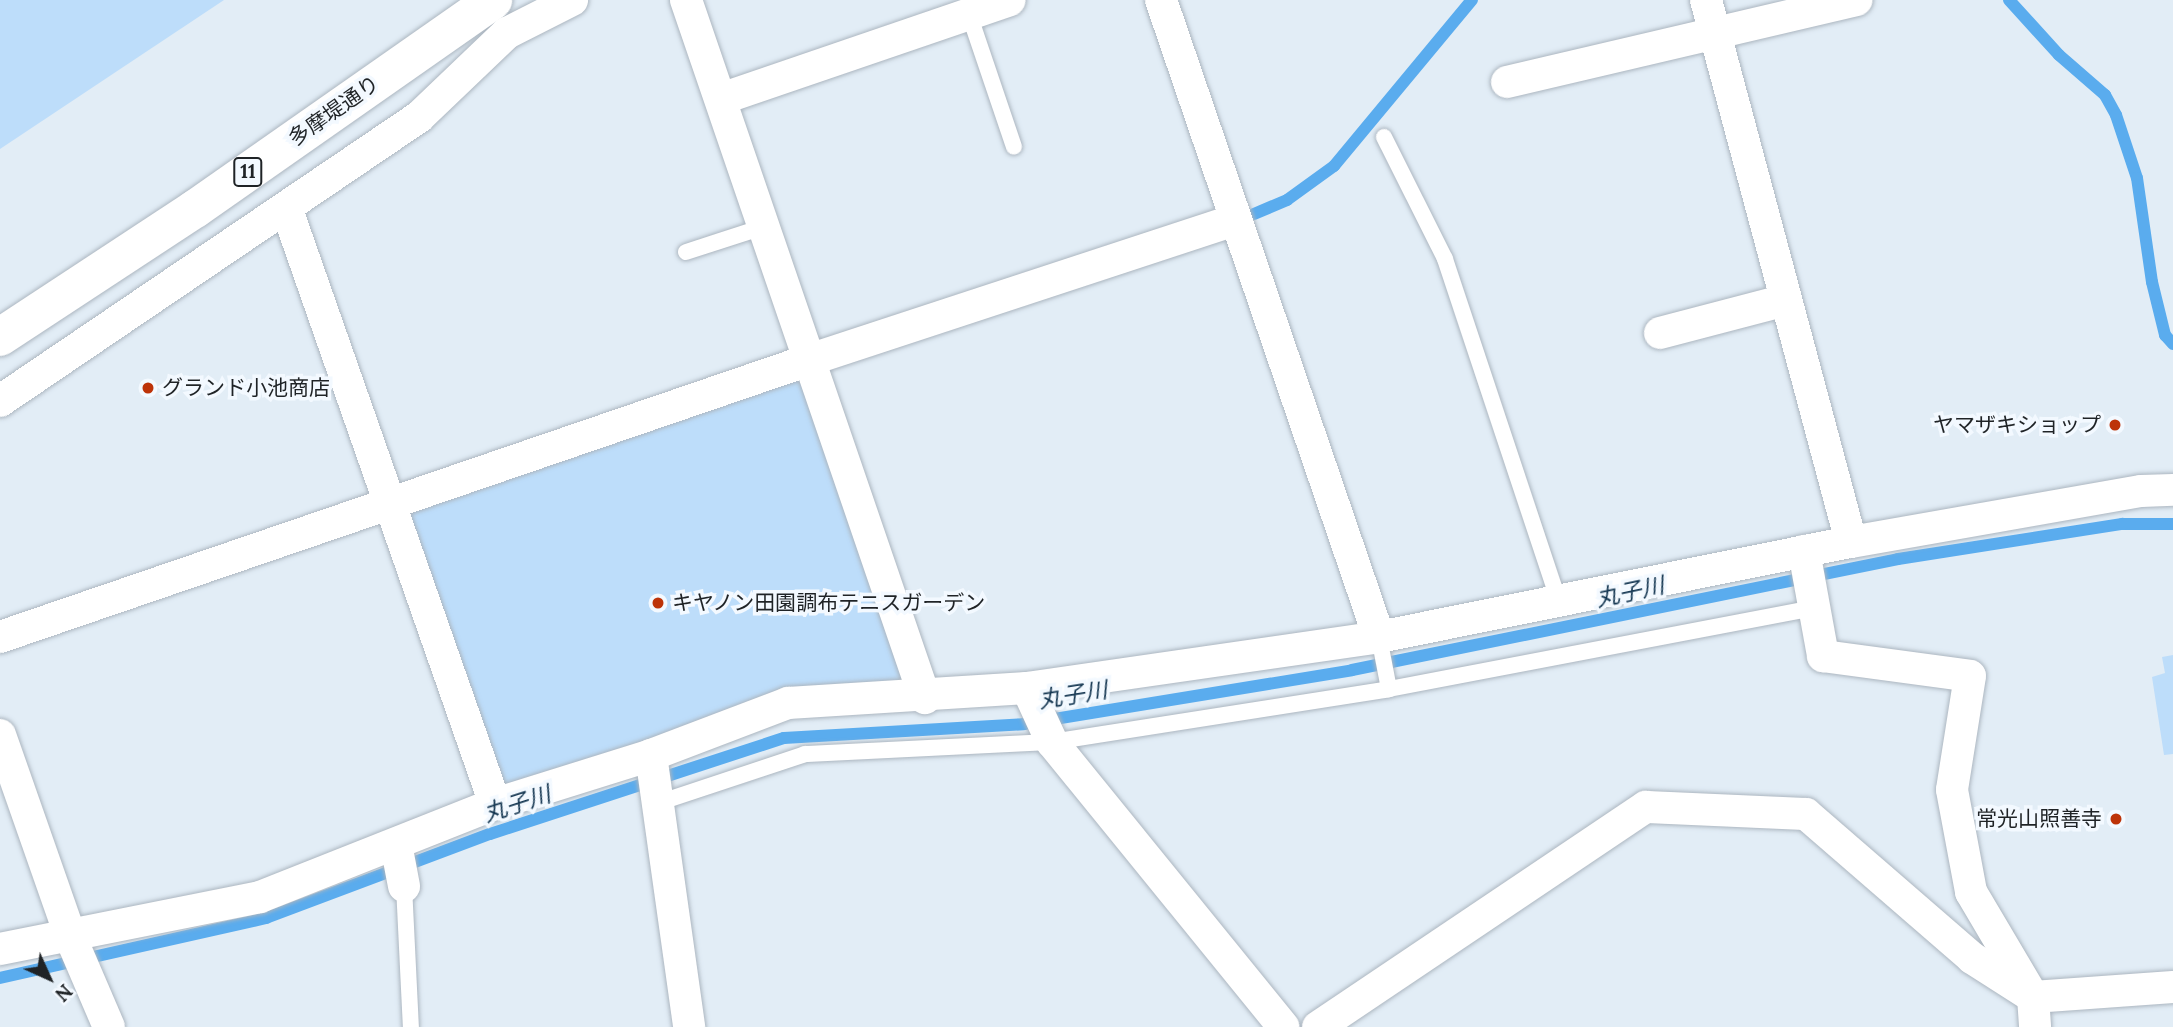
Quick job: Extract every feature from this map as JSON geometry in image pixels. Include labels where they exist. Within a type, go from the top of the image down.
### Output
[{"type":"main road","name":"多摩堤通り","points":[[0,337],[495,12]]},
{"type":"street","points":[[0,401],[287,210],[419,117],[495,12],[572,0]]},
{"type":"street","points":[[686,0],[812,359],[925,698]]},
{"type":"street","points":[[721,99],[1010,0]]},
{"type":"street","points":[[1161,0],[1380,641]]},
{"type":"street","points":[[1706,0],[1851,542]]},
{"type":"street","points":[[1507,82],[1716,36],[1856,0]]},
{"type":"street","points":[[287,210],[495,804]]},
{"type":"street","points":[[0,637],[812,359],[1234,220]]},
{"type":"street","points":[[1660,333],[1786,300]]},
{"type":"street","points":[[0,949],[72,939],[260,897],[397,848],[495,804],[652,759],[788,703],[1029,693],[1380,641],[1559,601],[1851,542],[2141,491],[2173,490]]},
{"type":"street","points":[[1804,551],[1823,656],[1970,676],[1952,790],[1971,892],[2034,1012]]},
{"type":"street","points":[[1029,693],[1051,738],[1284,1027]]},
{"type":"street","points":[[0,735],[87,980],[108,1027]]},
{"type":"street","points":[[652,759],[689,1027]]},
{"type":"street","points":[[1318,1027],[1646,807],[1806,814],[2034,1012]]},
{"type":"street","points":[[397,848],[404,887]]},
{"type":"street","points":[[2034,1012],[2173,987]]},
{"type":"lane","points":[[969,14],[1014,147]]},
{"type":"lane","points":[[1384,137],[1445,259],[1559,601]]},
{"type":"lane","points":[[686,252],[766,226]]},
{"type":"lane","points":[[657,799],[805,754],[1051,738],[1388,685],[1813,603]]},
{"type":"lane","points":[[1380,641],[1388,685]]},
{"type":"lane","points":[[394,1027],[411,1025],[404,887]]},
{"type":"shaded area","points":[[0,0],[224,0],[0,149]]},
{"type":"shaded area","name":"キヤノン田園調布テニスガーデン","points":[[810,370],[919,691],[781,695],[501,796],[394,516]]},
{"type":"shaded area","points":[[2173,655],[2173,754],[2164,755],[2152,677],[2165,673],[2162,657]]},
{"type":"waterway","points":[[1254,214],[1287,200],[1334,166],[1472,0]]},
{"type":"waterway","points":[[2009,0],[2059,55],[2105,95],[2116,115],[2137,178],[2152,282],[2165,335],[2173,344]]},
{"type":"waterway","name":"丸子川","points":[[0,978],[266,918],[490,834],[784,738],[1024,724],[1352,670],[1898,559],[2122,524],[2173,524]]},
{"type":"place","name":"グランド小池商店","points":[[148,388]]},
{"type":"place","name":"ヤマザキショップ","points":[[2115,425]]},
{"type":"place","name":"キヤノン田園調布テニスガーデン","points":[[658,603]]},
{"type":"place","name":"常光山照善寺","points":[[2116,819]]}]
